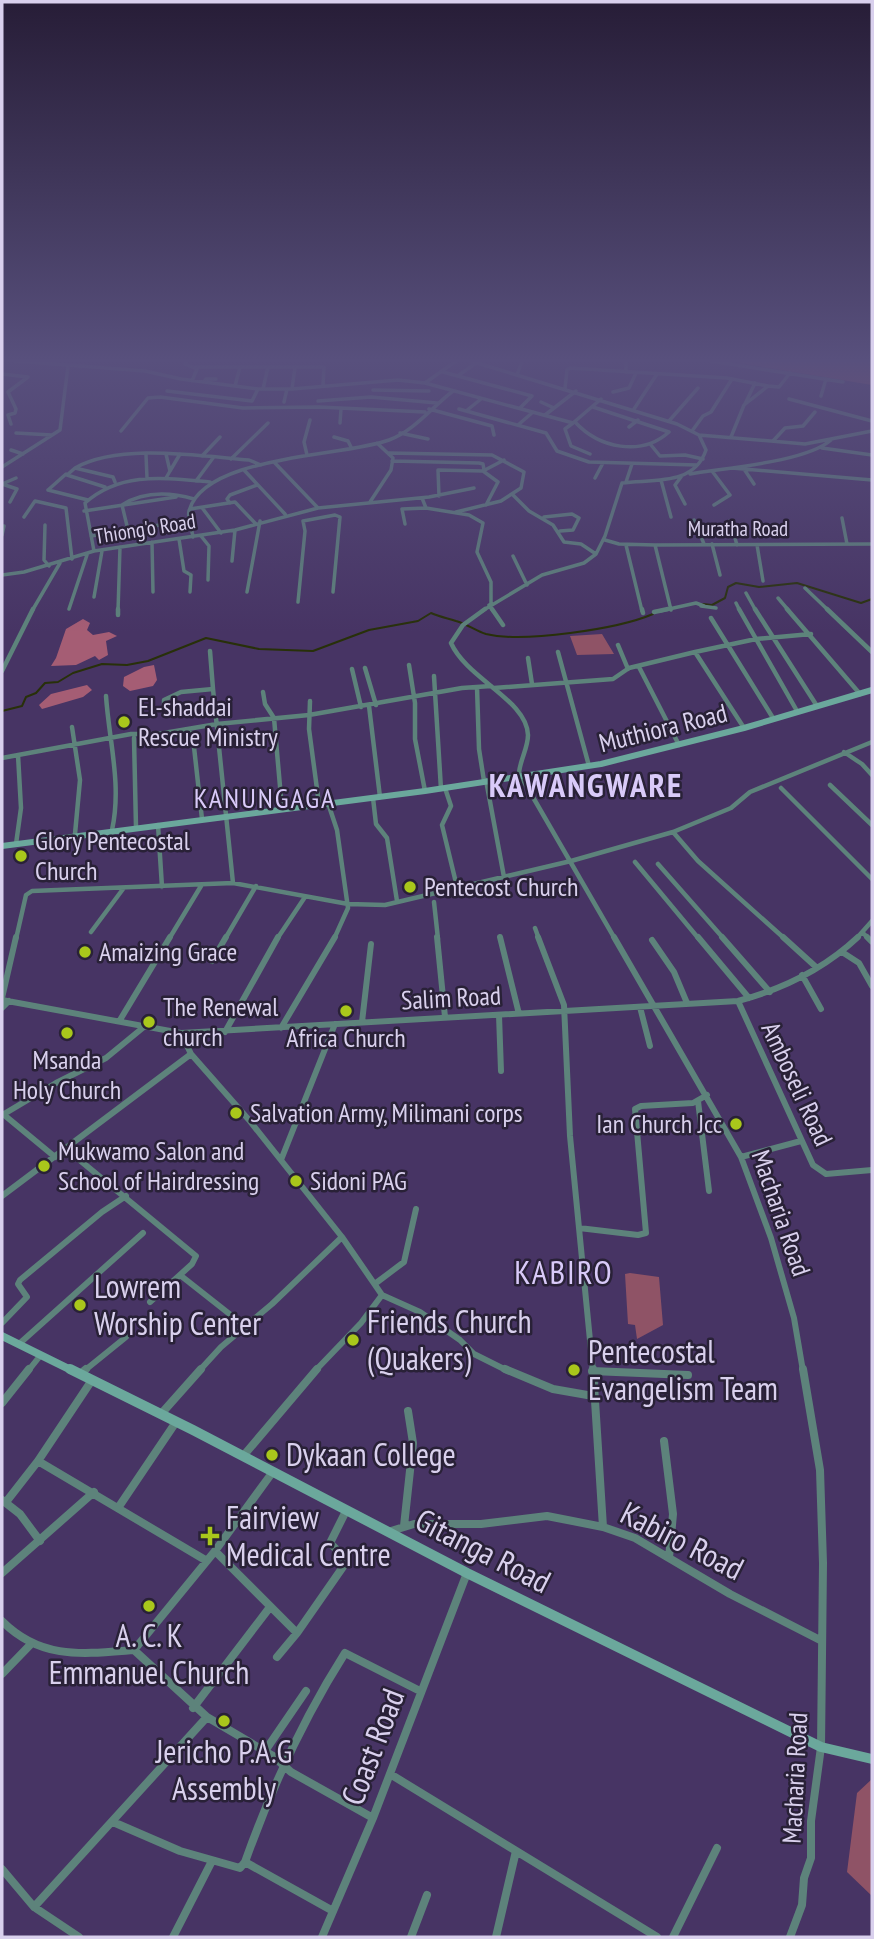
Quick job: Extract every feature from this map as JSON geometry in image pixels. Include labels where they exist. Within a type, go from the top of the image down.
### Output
[{"type":"street","points":[[15,451],[23,454]]},
{"type":"street","points":[[2,467],[27,451]]},
{"type":"street","points":[[202,456],[207,451]]},
{"type":"street","points":[[232,459],[240,451]]},
{"type":"street","points":[[94,551],[85,511],[88,500],[115,482],[166,478],[211,482],[274,461],[326,451]]},
{"type":"street","points":[[560,451],[583,461],[603,463],[697,465]]},
{"type":"street","points":[[584,451],[590,454]]},
{"type":"street","points":[[656,451],[660,456],[685,455],[703,459]]},
{"type":"street","points":[[690,474],[703,459],[706,451]]},
{"type":"street","points":[[521,775],[519,766],[527,744],[527,728],[517,708],[453,649],[453,637],[490,604],[550,571],[587,562],[596,554],[606,540],[608,517],[621,485],[626,482],[639,483],[681,477],[811,451]]},
{"type":"street","points":[[851,451],[872,454]]},
{"type":"street","points":[[370,502],[391,470],[389,453],[492,456],[524,472],[521,488],[513,495],[456,512]]},
{"type":"street","points":[[166,454],[170,471]]},
{"type":"street","points":[[88,500],[48,490],[88,460],[180,454],[249,460],[261,465]]},
{"type":"street","points":[[166,478],[180,454]]},
{"type":"street","points":[[146,455],[148,478]]},
{"type":"street","points":[[196,481],[213,457]]},
{"type":"street","points":[[439,496],[438,470],[483,471],[504,460]]},
{"type":"street","points":[[274,461],[318,508]]},
{"type":"street","points":[[392,461],[479,463],[483,464],[483,471]]},
{"type":"street","points":[[594,478],[603,463]]},
{"type":"street","points":[[626,482],[632,464]]},
{"type":"street","points":[[729,467],[872,480]]},
{"type":"street","points":[[75,468],[113,477],[115,482]]},
{"type":"street","points":[[744,469],[754,484]]},
{"type":"street","points":[[244,470],[285,514]]},
{"type":"street","points":[[483,471],[498,482],[486,505]]},
{"type":"street","points":[[712,471],[730,495],[714,505]]},
{"type":"street","points":[[66,474],[105,487]]},
{"type":"street","points":[[681,477],[675,485],[685,504]]},
{"type":"street","points":[[10,502],[17,489],[2,484],[16,478]]},
{"type":"street","points":[[661,480],[671,517]]},
{"type":"street","points":[[193,537],[190,509],[194,499],[211,482]]},
{"type":"street","points":[[637,493],[639,483]]},
{"type":"street","points":[[230,503],[227,499],[230,495],[257,485]]},
{"type":"street","name":"Thiong'o Road","points":[[2,575],[50,566],[94,551],[221,533],[285,514],[358,503],[439,496],[474,488]]},
{"type":"street","points":[[513,495],[531,514],[544,517],[572,514],[579,518],[573,530],[560,531]]},
{"type":"street","points":[[85,511],[179,497],[194,499]]},
{"type":"street","points":[[422,498],[426,508]]},
{"type":"street","points":[[24,517],[35,501],[66,508],[72,559]]},
{"type":"street","points":[[190,509],[235,502],[255,523]]},
{"type":"street","points":[[358,503],[361,512]]},
{"type":"street","points":[[122,505],[128,530]]},
{"type":"street","points":[[405,524],[402,509],[426,508],[456,512],[475,517],[483,523],[477,552],[491,582],[490,604],[503,625]]},
{"type":"street","points":[[203,509],[221,533]]},
{"type":"street","points":[[294,513],[303,521],[305,531],[298,602]]},
{"type":"street","points":[[303,521],[335,515],[340,517],[333,592]]},
{"type":"street","points":[[544,517],[560,531],[564,542],[581,544],[596,554]]},
{"type":"street","points":[[842,518],[847,544]]},
{"type":"street","points":[[91,536],[191,520]]},
{"type":"street","points":[[694,520],[704,544]]},
{"type":"street","points":[[247,592],[260,521]]},
{"type":"street","points":[[730,521],[737,545]]},
{"type":"street","points":[[45,525],[44,560],[50,566]]},
{"type":"street","points":[[2,535],[4,526]]},
{"type":"street","points":[[232,561],[234,530]]},
{"type":"street","points":[[201,536],[209,546],[208,580]]},
{"type":"street","points":[[179,539],[184,571],[191,575],[190,592]]},
{"type":"street","name":"Muratha Road","points":[[606,540],[626,545],[871,546]]},
{"type":"street","points":[[152,542],[153,592]]},
{"type":"street","points":[[712,544],[720,575]]},
{"type":"street","points":[[626,545],[643,614]]},
{"type":"street","points":[[655,545],[669,609]]},
{"type":"street","points":[[757,545],[763,581]]},
{"type":"street","points":[[118,615],[120,548]]},
{"type":"street","points":[[94,597],[102,551]]},
{"type":"street","points":[[69,609],[87,555]]},
{"type":"street","points":[[513,556],[527,585]]},
{"type":"street","points":[[2,671],[25,622],[60,562]]},
{"type":"street","points":[[805,589],[872,652]]},
{"type":"street","points":[[746,593],[817,706]]},
{"type":"street","points":[[779,598],[860,694]]},
{"type":"street","points":[[736,603],[797,711]]},
{"type":"street","points":[[653,612],[703,605],[716,608]]},
{"type":"street","points":[[711,618],[773,718]]},
{"type":"street","points":[[2,758],[110,739],[376,705],[477,687],[613,679],[628,668],[695,652],[756,639],[811,634]]},
{"type":"street","points":[[618,645],[628,668]]},
{"type":"street","points":[[209,651],[233,883]]},
{"type":"street","points":[[558,652],[589,766]]},
{"type":"street","points":[[695,652],[744,728]]},
{"type":"street","points":[[528,658],[532,684]]},
{"type":"street","points":[[409,665],[414,699],[415,739],[425,791]]},
{"type":"street","points":[[639,667],[679,745]]},
{"type":"street","points":[[365,668],[376,705]]},
{"type":"street","points":[[352,669],[362,707]]},
{"type":"street","points":[[434,676],[443,789],[451,806],[442,825],[457,887]]},
{"type":"street","points":[[477,687],[478,749],[503,877]]},
{"type":"street","points":[[164,705],[165,698],[177,693],[213,689]]},
{"type":"street","name":"Muthiora Road","points":[[2,846],[75,834],[443,789],[485,780],[589,766],[744,728],[872,690]]},
{"type":"street","points":[[263,692],[265,704],[274,718],[282,809]]},
{"type":"street","points":[[106,696],[107,723],[115,750],[115,818],[112,830]]},
{"type":"street","points":[[310,701],[309,715],[319,804]]},
{"type":"street","points":[[369,706],[376,824],[387,838],[397,901]]},
{"type":"street","points":[[72,727],[77,744],[82,794],[75,834]]},
{"type":"street","points":[[192,729],[202,819]]},
{"type":"street","points":[[134,738],[136,827]]},
{"type":"street","points":[[2,999],[11,953],[29,893],[233,883],[348,904],[385,905],[571,861],[673,832],[731,808],[750,792],[872,742]]},
{"type":"street","points":[[844,752],[862,764],[872,775]]},
{"type":"street","points":[[16,844],[21,808],[18,755]]},
{"type":"street","name":"Macharia Road","points":[[521,775],[741,1157],[771,1238],[794,1318],[804,1362],[820,1470],[821,1747],[811,1821],[811,1858],[804,1878],[802,1905],[790,1937]]},
{"type":"street","points":[[830,785],[872,825]]},
{"type":"street","points":[[781,788],[872,879]]},
{"type":"street","points":[[281,1028],[334,940],[348,904],[337,830],[328,803]]},
{"type":"street","points":[[158,825],[162,887]]},
{"type":"street","points":[[673,832],[698,861],[816,967]]},
{"type":"street","points":[[635,862],[749,999]]},
{"type":"street","points":[[659,863],[770,992]]},
{"type":"street","points":[[120,1020],[201,886]]},
{"type":"street","points":[[212,961],[256,886]]},
{"type":"street","points":[[91,932],[123,889]]},
{"type":"street","points":[[225,1031],[277,938],[305,897]]},
{"type":"street","points":[[434,902],[445,1017]]},
{"type":"street","name":"Salim Road","points":[[2,999],[181,1033],[738,1001],[770,992],[842,952],[872,921]]},
{"type":"street","points":[[535,928],[562,999],[564,1012],[570,1124],[588,1300],[603,1527]]},
{"type":"street","points":[[863,933],[872,942]]},
{"type":"street","points":[[500,937],[519,1014]]},
{"type":"street","points":[[652,940],[674,972],[687,1003]]},
{"type":"street","points":[[362,1023],[371,944]]},
{"type":"street","points":[[842,952],[859,963],[872,986]]},
{"type":"street","points":[[802,975],[821,1009]]},
{"type":"street","points":[[2,1009],[9,1001]]},
{"type":"street","name":"Amboseli Road","points":[[738,1001],[813,1165],[825,1174],[872,1170]]},
{"type":"street","points":[[640,1007],[650,1046]]},
{"type":"street","points":[[499,1015],[501,1071]]},
{"type":"street","points":[[281,1160],[335,1024]]},
{"type":"street","points":[[55,1157],[3,1113],[106,1058],[145,1026]]},
{"type":"street","points":[[181,1033],[191,1054],[281,1160],[342,1237],[382,1295],[420,1312],[460,1340],[474,1354],[522,1378],[553,1389],[593,1396]]},
{"type":"street","points":[[2,1196],[191,1054]]},
{"type":"street","points":[[579,1228],[638,1235],[646,1233],[635,1109],[641,1106],[698,1101],[707,1095]]},
{"type":"street","points":[[698,1101],[709,1191]]},
{"type":"street","points":[[741,1157],[801,1141]]},
{"type":"street","points":[[65,1149],[127,1196],[132,1205],[196,1256],[194,1262],[150,1302]]},
{"type":"street","points":[[2,1323],[27,1297],[18,1284],[20,1280],[102,1212],[127,1196]]},
{"type":"street","points":[[376,1283],[404,1262],[416,1209]]},
{"type":"street","points":[[19,1344],[144,1233]]},
{"type":"street","points":[[161,1414],[221,1347],[342,1237]]},
{"type":"street","points":[[180,1275],[246,1327]]},
{"type":"street","points":[[242,1458],[306,1381],[361,1323],[382,1295]]},
{"type":"street","name":"Gitanga Road","points":[[2,1336],[161,1414],[467,1573],[821,1747],[872,1759]]},
{"type":"street","points":[[80,1374],[126,1337]]},
{"type":"street","points":[[2,1403],[40,1356]]},
{"type":"street","points":[[592,1371],[688,1375]]},
{"type":"street","points":[[40,1541],[20,1514],[4,1501],[38,1461],[92,1380]]},
{"type":"street","points":[[404,1527],[414,1443],[408,1411]]},
{"type":"street","points":[[118,1508],[176,1422]]},
{"type":"street","points":[[664,1441],[673,1517],[673,1542],[669,1558]]},
{"type":"street","points":[[38,1461],[207,1561]]},
{"type":"street","points":[[134,1650],[215,1551],[272,1473]]},
{"type":"street","points":[[2,1573],[94,1492]]},
{"type":"street","points":[[277,1657],[345,1564],[344,1557],[330,1543],[346,1511]]},
{"type":"street","name":"Kabiro Road","points":[[388,1532],[414,1524],[481,1524],[547,1516],[603,1527],[635,1538],[820,1640]]},
{"type":"street","points":[[215,1551],[297,1633]]},
{"type":"street","name":"Coast Road","points":[[322,1937],[373,1818],[467,1573]]},
{"type":"street","points":[[194,1708],[270,1607]]},
{"type":"street","points":[[2,1621],[31,1644],[75,1651],[134,1650],[194,1708],[265,1751],[283,1766],[373,1818]]},
{"type":"street","points":[[2,1674],[31,1644]]},
{"type":"street","points":[[113,1822],[142,1837],[240,1868],[245,1862],[263,1810],[283,1766],[345,1653],[421,1691]]},
{"type":"street","points":[[265,1751],[306,1691]]},
{"type":"street","points":[[34,1907],[207,1717]]},
{"type":"street","points":[[390,1774],[657,1937]]},
{"type":"street","points":[[673,1937],[717,1847]]},
{"type":"street","points":[[496,1937],[516,1851]]},
{"type":"street","points":[[173,1937],[212,1861]]},
{"type":"street","points":[[245,1862],[333,1911]]},
{"type":"street","points":[[2,1870],[34,1907],[79,1937]]},
{"type":"street","points":[[411,1937],[427,1895]]},
{"type":"shaded area","points":[[83,619],[90,623],[87,630],[93,635],[109,632],[117,636],[106,641],[108,655],[99,660],[95,656],[76,665],[51,666],[66,629]]},
{"type":"shaded area","points":[[602,634],[614,654],[577,655],[570,636]]},
{"type":"shaded area","points":[[154,665],[157,680],[153,686],[130,691],[123,686],[124,677]]},
{"type":"shaded area","points":[[87,685],[92,690],[83,697],[42,709],[39,705],[51,694]]},
{"type":"shaded area","name":"KABIRO","points":[[625,1274],[659,1277],[663,1325],[637,1339],[635,1325],[628,1324]]},
{"type":"shaded area","points":[[872,1779],[872,1896],[847,1872],[857,1793]]},
{"type":"waterway","points":[[703,604],[712,605],[725,598],[728,587],[736,583],[759,587],[797,583],[861,603],[872,599]]},
{"type":"waterway","points":[[2,711],[22,706],[26,697],[36,693],[45,683],[58,682],[73,673],[102,664],[127,665],[148,661],[206,638],[259,649],[313,651],[369,630],[418,621],[431,613],[486,634],[523,637],[595,629],[653,614]]},
{"type":"place","name":"El-shaddai Rescue Ministry","points":[[124,722]]},
{"type":"place","name":"Glory Pentecostal Church","points":[[21,856]]},
{"type":"place","name":"Pentecost Church","points":[[410,887]]},
{"type":"place","name":"Amaizing Grace","points":[[85,952]]},
{"type":"place","name":"Africa Church","points":[[346,1011]]},
{"type":"place","name":"The Renewal church","points":[[149,1022]]},
{"type":"place","name":"Msanda Holy Church","points":[[67,1033]]},
{"type":"place","name":"Salvation Army, Milimani corps","points":[[236,1113]]},
{"type":"place","name":"Ian Church Jcc","points":[[736,1124]]},
{"type":"place","name":"Mukwamo Salon and School of Hairdressing","points":[[44,1166]]},
{"type":"place","name":"Sidoni PAG","points":[[296,1181]]},
{"type":"place","name":"Lowrem Worship Center","points":[[80,1305]]},
{"type":"place","name":"Friends Church (Quakers)","points":[[353,1340]]},
{"type":"place","name":"Pentecostal Evangelism Team","points":[[574,1370]]},
{"type":"place","name":"Dykaan College","points":[[272,1455]]},
{"type":"place","name":"Fairview Medical Centre","points":[[210,1536]]},
{"type":"place","name":"A. C. K Emmanuel Church","points":[[149,1606]]},
{"type":"place","name":"Jericho P.A.G Assembly","points":[[224,1721]]},
{"type":"district","name":"KAWANGWARE","points":[[586,785]]},
{"type":"district","name":"KANUNGAGA","points":[[265,798]]},
{"type":"district","name":"KABIRO","points":[[564,1272]]}]
